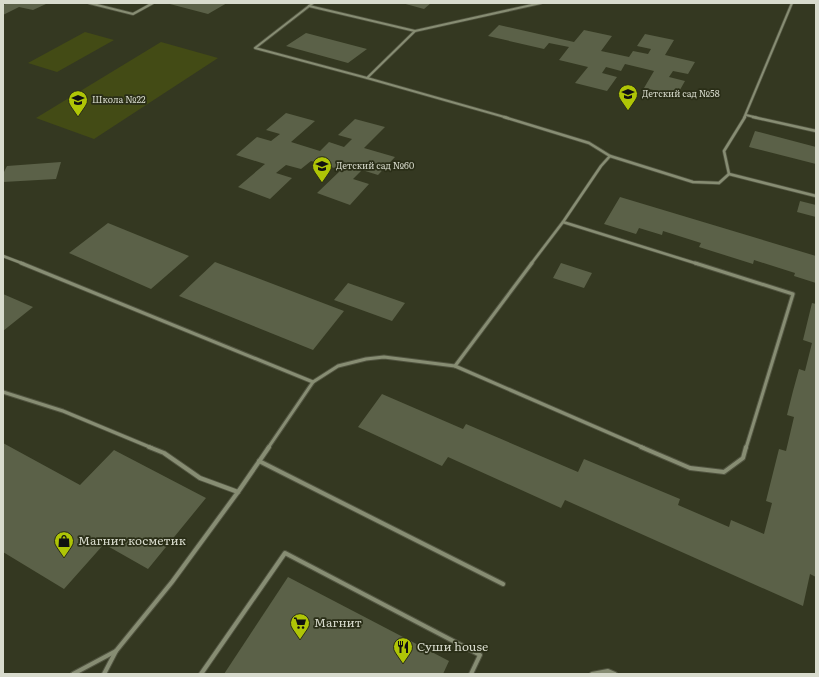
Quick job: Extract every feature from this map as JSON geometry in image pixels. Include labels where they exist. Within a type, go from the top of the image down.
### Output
[{"type":"lane","points":[[90,3],[133,14],[153,3]]},
{"type":"lane","points":[[313,3],[255,48],[551,130],[589,144],[610,156],[693,182],[720,183],[729,174]]},
{"type":"lane","points":[[526,3],[533,4]]},
{"type":"lane","points":[[309,6],[415,31],[541,3]]},
{"type":"lane","points":[[729,174],[724,151],[746,114],[792,3]]},
{"type":"lane","points":[[367,78],[415,31]]},
{"type":"lane","points":[[746,114],[816,131]]},
{"type":"lane","points":[[455,366],[563,222],[601,166],[610,156]]},
{"type":"lane","points":[[729,174],[816,196]]},
{"type":"lane","points":[[104,674],[116,651],[172,582],[238,492],[313,382],[338,366],[366,359],[384,357],[455,366],[690,468],[724,472],[743,458],[793,294],[563,222]]},
{"type":"lane","points":[[3,256],[313,382]]},
{"type":"lane","points":[[3,392],[63,411],[164,453],[200,478],[238,492]]},
{"type":"lane","points":[[259,461],[502,584]]},
{"type":"lane","points":[[200,674],[285,553],[480,655],[471,674]]},
{"type":"lane","points":[[73,674],[116,651]]},
{"type":"lane","points":[[592,674],[608,671],[615,674]]},
{"type":"green space","points":[[85,32],[114,40],[57,72],[28,63]]},
{"type":"green space","points":[[161,42],[218,58],[94,139],[36,118]]},
{"type":"building","points":[[8,3],[46,4],[33,10],[19,7],[3,15],[3,5]]},
{"type":"building","points":[[166,3],[227,3],[208,14]]},
{"type":"building","points":[[402,3],[431,3],[424,9]]},
{"type":"building","points":[[499,25],[574,42],[584,30],[612,36],[601,51],[629,57],[633,51],[648,54],[651,49],[637,46],[645,34],[674,40],[665,55],[695,62],[688,74],[673,71],[669,77],[685,81],[677,95],[644,88],[654,71],[625,64],[621,71],[606,67],[602,73],[617,77],[607,91],[575,83],[588,67],[559,60],[569,47],[549,43],[544,49],[488,36]]},
{"type":"building","points":[[306,33],[367,49],[348,63],[286,46]]},
{"type":"building","points":[[286,113],[315,121],[291,142],[320,151],[329,142],[344,147],[352,139],[338,135],[355,119],[385,127],[364,148],[395,157],[378,175],[362,170],[353,179],[369,184],[350,205],[317,193],[341,170],[311,161],[301,169],[286,165],[276,173],[292,178],[270,199],[238,187],[265,164],[236,155],[257,137],[271,141],[280,134],[266,130]]},
{"type":"building","points":[[755,131],[816,147],[816,164],[749,147]]},
{"type":"building","points":[[61,162],[56,179],[3,182],[3,174],[7,166]]},
{"type":"building","points":[[620,197],[816,256],[816,283],[794,276],[795,273],[754,260],[753,264],[699,247],[701,243],[663,231],[662,235],[639,228],[636,234],[604,224]]},
{"type":"building","points":[[800,201],[816,205],[816,217],[797,212]]},
{"type":"building","points":[[108,223],[189,256],[151,289],[69,253]]},
{"type":"building","points":[[215,262],[344,311],[313,350],[179,296]]},
{"type":"building","points":[[561,263],[592,273],[584,288],[553,278]]},
{"type":"building","points":[[348,283],[405,303],[392,321],[334,300]]},
{"type":"building","points":[[3,294],[33,307],[3,331]]},
{"type":"building","points":[[812,303],[816,304],[816,577],[810,574],[803,606],[565,500],[561,508],[448,457],[442,466],[358,427],[382,394],[463,429],[466,424],[578,472],[584,459],[680,499],[678,505],[729,527],[731,520],[764,534],[772,503],[766,501],[779,449],[786,451],[794,417],[787,415],[793,391],[799,369],[805,371],[812,343],[803,340]]},
{"type":"building","points":[[3,443],[80,485],[114,450],[206,498],[148,569],[104,544],[64,589],[3,552]]},
{"type":"building","points":[[288,577],[449,661],[443,674],[224,674]]},
{"type":"place","name":"Детский сад №58","points":[[628,111]]},
{"type":"place","name":"Школа №22","points":[[78,117]]},
{"type":"place","name":"Детский сад №60","points":[[322,183]]},
{"type":"place","name":"Магнит косметик","points":[[64,558]]},
{"type":"place","name":"Магнит","points":[[300,640]]},
{"type":"place","name":"Суши house","points":[[403,664]]}]
